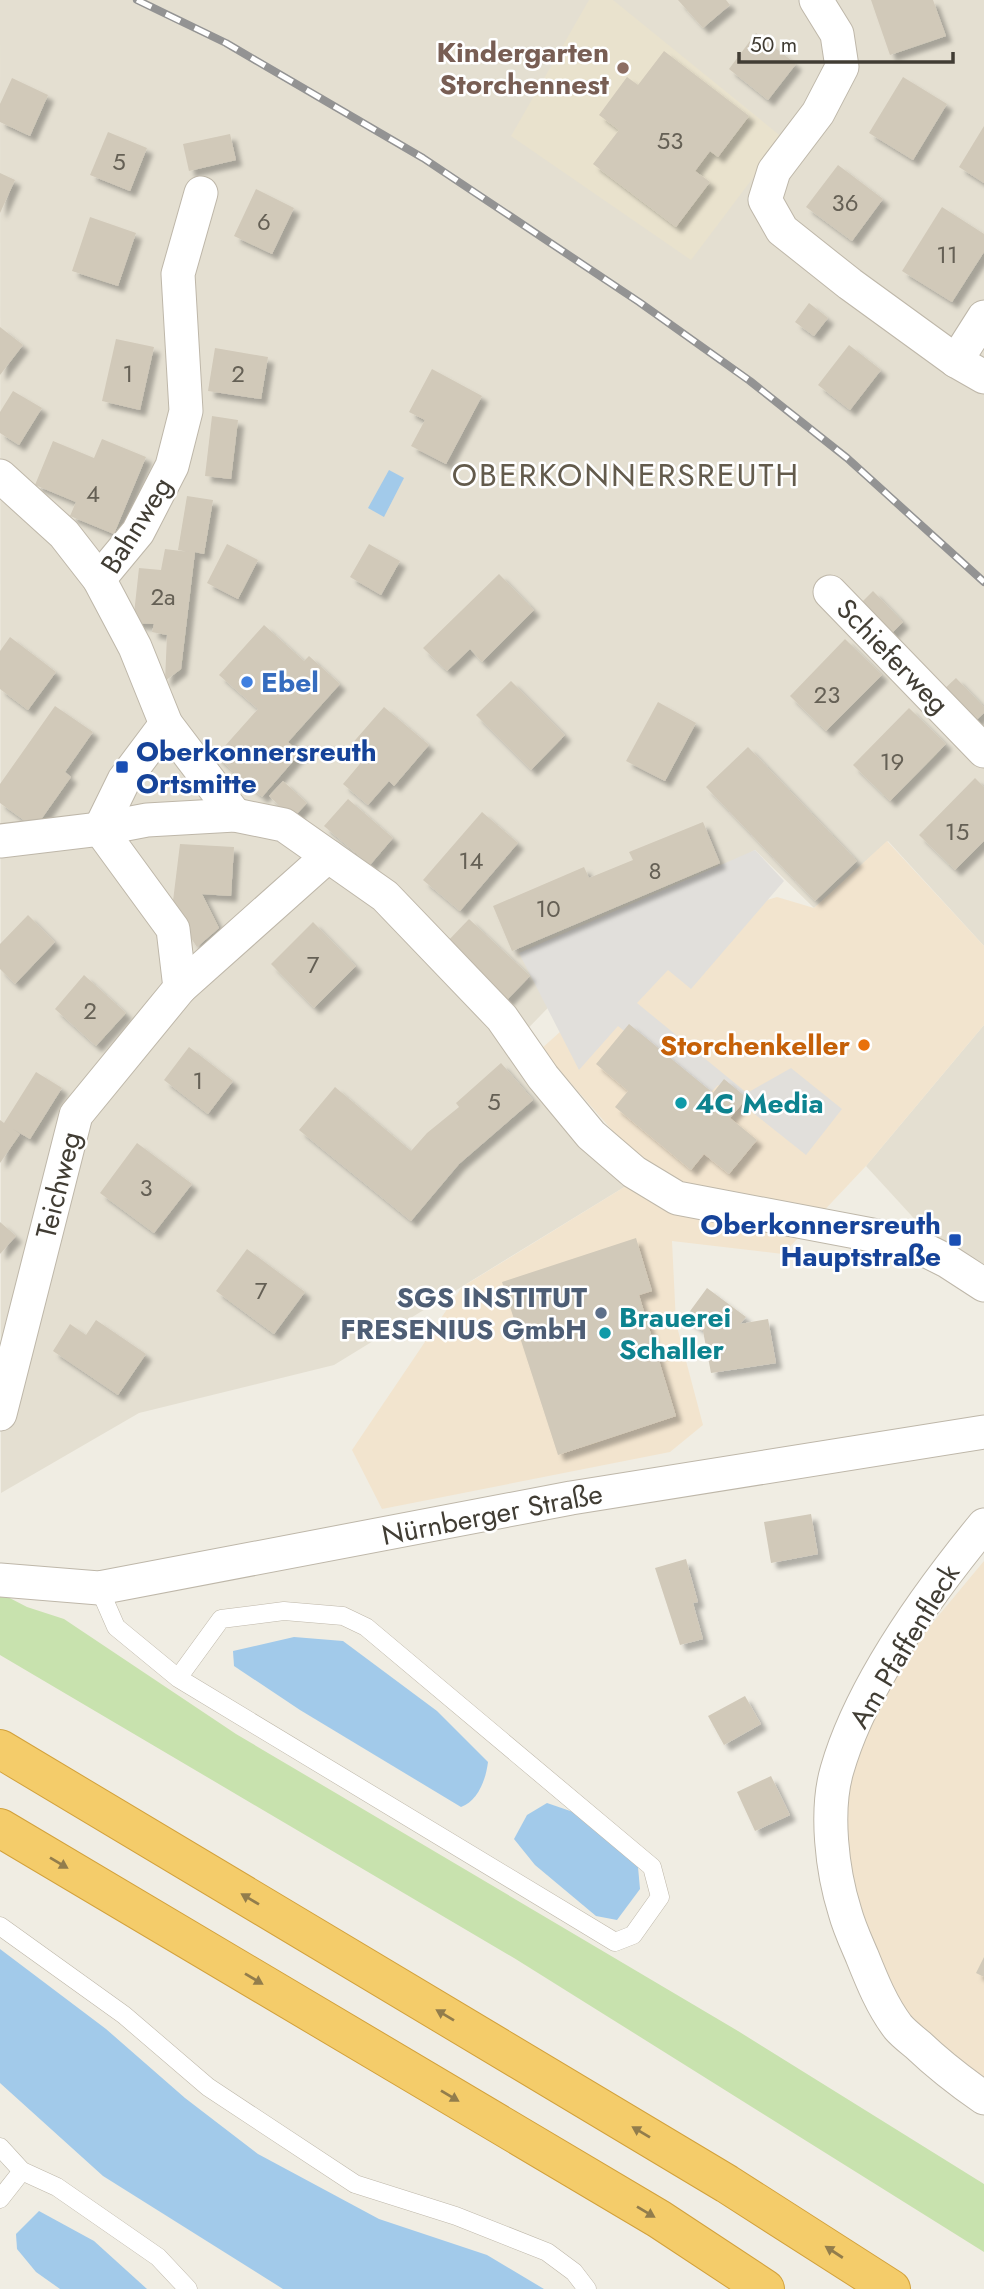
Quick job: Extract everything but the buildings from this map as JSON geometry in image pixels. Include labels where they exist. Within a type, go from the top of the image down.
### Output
[{"type":"highway","points":[[0,1749],[727,2184],[891,2289]]},
{"type":"highway","points":[[0,1828],[659,2219],[765,2289]]},
{"type":"street","points":[[816,0],[837,34],[842,67],[818,113],[774,171],[765,200],[782,229],[850,284],[970,369],[984,317]]},
{"type":"street","name":"Bahnweg","points":[[201,193],[178,274],[186,411],[172,466],[138,532],[99,579],[135,647],[166,724],[235,815]]},
{"type":"street","points":[[0,476],[64,534],[99,579]]},
{"type":"street","name":"Schieferweg","points":[[830,592],[984,751]]},
{"type":"street","points":[[100,829],[124,780],[166,724]]},
{"type":"street","points":[[0,841],[100,829],[147,820],[235,815],[284,825],[385,897],[502,1018],[543,1077],[591,1135],[634,1171],[677,1198],[909,1242],[947,1261],[984,1285]]},
{"type":"street","points":[[100,829],[173,929],[180,988]]},
{"type":"street","name":"Teichweg","points":[[0,1414],[7,1351],[76,1115],[180,988],[328,856]]},
{"type":"street","name":"Nürnberger Straße","points":[[0,1580],[99,1588],[571,1498],[984,1432]]},
{"type":"street","name":"Am Pfaffenfleck","points":[[984,1525],[917,1615],[880,1674],[848,1738],[836,1773],[832,1805],[832,1844],[845,1913],[876,1991],[899,2028],[944,2069],[984,2098]]},
{"type":"lane","points":[[99,1588],[116,1627],[178,1678],[615,1942],[634,1935],[660,1896],[652,1867],[366,1627],[343,1616],[284,1611],[221,1619],[178,1678]]},
{"type":"lane","points":[[0,1926],[124,2015],[208,2087],[355,2184],[456,2216],[547,2252],[574,2272],[587,2289]]},
{"type":"lane","points":[[0,2147],[22,2171],[57,2187],[158,2257],[188,2289]]},
{"type":"lane","points":[[0,2199],[22,2171]]},
{"type":"shaded area","points":[[0,0],[984,0],[984,946],[888,841],[814,908],[755,850],[637,916],[508,1049],[626,1186],[334,1365],[139,1413],[1,1493]]},
{"type":"shaded area","name":"Kindergarten Storchennest","points":[[589,0],[613,0],[783,138],[691,260],[511,136]]},
{"type":"shaded area","points":[[887,841],[984,946],[984,1025],[866,1166],[783,1254],[672,1241],[676,1323],[703,1425],[670,1452],[382,1509],[352,1450],[462,1287],[626,1186],[631,1152],[541,1049],[677,927],[777,897],[814,908]]},
{"type":"shaded area","points":[[755,850],[784,881],[691,989],[668,970],[637,1003],[747,1093],[791,1068],[842,1109],[806,1155],[718,1085],[706,1097],[618,1026],[579,1070],[519,953]]},
{"type":"shaded area","points":[[984,1025],[984,1266],[932,1238],[866,1166]]},
{"type":"shaded area","points":[[984,1561],[984,2079],[910,2021],[879,1973],[846,1866],[845,1826],[848,1785],[866,1726],[915,1644]]},
{"type":"green space","points":[[0,1593],[27,1607],[64,1619],[236,1734],[738,2031],[984,2184],[984,2252],[514,1958],[0,1655]]},
{"type":"water","points":[[389,470],[404,478],[384,517],[368,508]]},
{"type":"water","points":[[294,1637],[343,1641],[437,1711],[488,1762],[483,1782],[472,1800],[461,1807],[300,1710],[234,1666],[233,1651]]},
{"type":"water","points":[[547,1803],[579,1814],[638,1867],[640,1889],[617,1920],[596,1916],[535,1865],[514,1839],[527,1815]]},
{"type":"water","points":[[0,1949],[106,2029],[185,2098],[258,2154],[379,2219],[487,2255],[544,2289],[283,2289],[103,2176],[0,2083]]},
{"type":"water","points":[[39,2211],[94,2241],[147,2289],[60,2289],[36,2272],[17,2249],[16,2234]]},
{"type":"railway","points":[[137,0],[226,43],[423,158],[639,302],[750,381],[847,458],[984,582]]},
{"type":"place","name":"Kindergarten Storchennest","points":[[623,68]]},
{"type":"place","name":"Ebel","points":[[247,682]]},
{"type":"place","name":"Oberkonnersreuth Ortsmitte","points":[[122,767]]},
{"type":"place","name":"Storchenkeller","points":[[864,1045]]},
{"type":"place","name":"4C Media","points":[[681,1103]]},
{"type":"place","name":"Oberkonnersreuth Hauptstraße","points":[[955,1240]]},
{"type":"place","name":"SGS INSTITUT FRESENIUS GmbH","points":[[601,1313]]},
{"type":"place","name":"Brauerei Schaller","points":[[605,1333]]},
{"type":"district","name":"OBERKONNERSREUTH","points":[[626,475]]}]
